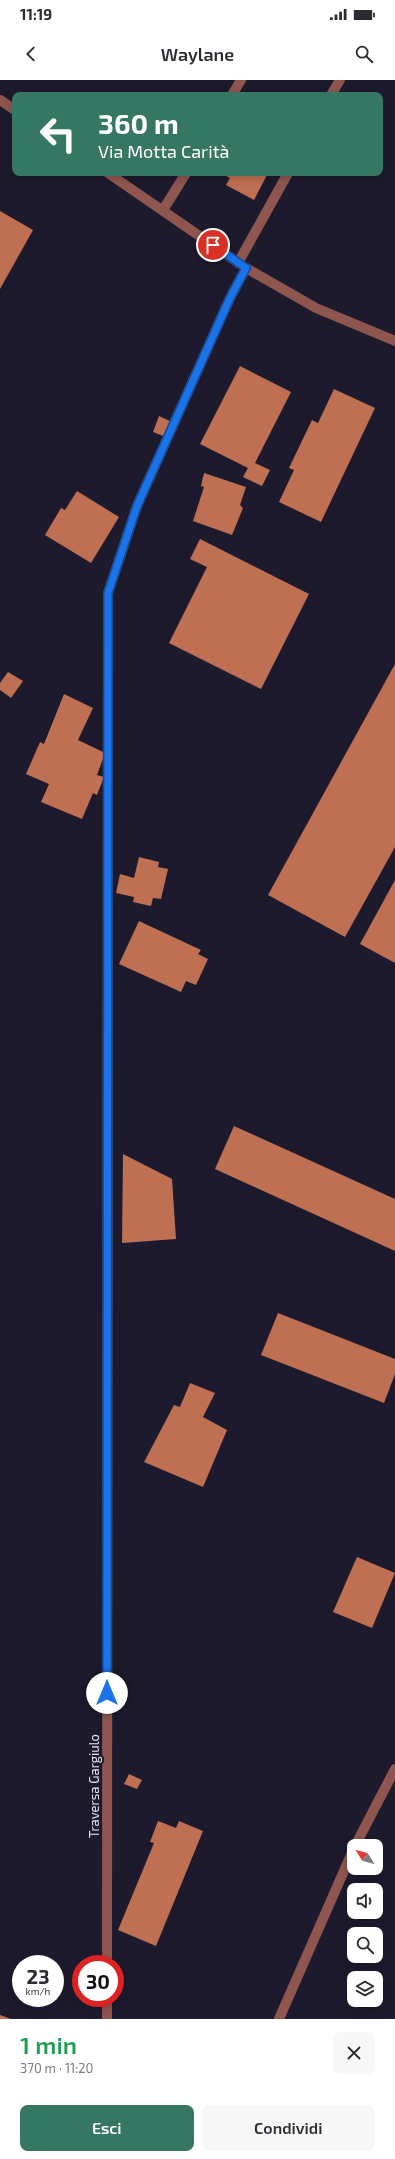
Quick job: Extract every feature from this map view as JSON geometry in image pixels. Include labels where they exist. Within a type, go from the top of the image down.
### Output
[{"type":"street","points":[[234,92],[241,80]]},
{"type":"street","points":[[333,92],[340,80]]},
{"type":"street","points":[[0,100],[12,108]]},
{"type":"street","points":[[112,176],[242,265],[316,308],[395,341]]},
{"type":"street","points":[[163,210],[184,176]]},
{"type":"street","name":"Traversa Gargiulo","points":[[107,1955],[108,593],[137,506],[230,298],[242,265],[286,176]]},
{"type":"street","points":[[358,1839],[395,1769]]},
{"type":"street","points":[[280,2019],[347,1863]]},
{"type":"street","points":[[107,2007],[107,2019]]},
{"type":"building","points":[[226,176],[266,176],[254,200],[226,185],[230,178]]},
{"type":"building","points":[[0,211],[33,230],[0,289]]},
{"type":"building","points":[[240,366],[291,392],[255,463],[270,470],[262,486],[243,477],[248,468],[200,444]]},
{"type":"building","points":[[334,389],[375,408],[321,522],[279,502],[294,470],[289,468],[312,420],[318,423]]},
{"type":"building","points":[[159,416],[172,422],[166,437],[153,432]]},
{"type":"building","points":[[204,473],[246,487],[240,505],[243,508],[232,535],[193,521],[204,487],[201,486]]},
{"type":"building","points":[[77,491],[119,517],[91,563],[45,535],[61,508],[65,510]]},
{"type":"building","points":[[200,539],[309,594],[261,689],[169,643],[207,567],[190,559]]},
{"type":"building","points":[[395,664],[395,847],[345,937],[268,895]]},
{"type":"building","points":[[8,672],[23,681],[11,698],[0,690],[0,683]]},
{"type":"building","points":[[64,694],[93,708],[78,740],[105,753],[97,775],[104,777],[97,795],[93,793],[82,819],[41,802],[49,784],[26,774],[40,742],[44,744]]},
{"type":"building","points":[[139,857],[159,862],[158,867],[168,869],[161,899],[153,898],[151,906],[133,902],[134,897],[116,893],[120,874],[134,878]]},
{"type":"building","points":[[395,880],[395,963],[360,944]]},
{"type":"building","points":[[139,921],[201,950],[198,954],[208,959],[196,985],[186,981],[181,992],[119,964]]},
{"type":"building","points":[[234,1126],[395,1199],[395,1251],[215,1169]]},
{"type":"building","points":[[123,1154],[172,1179],[176,1239],[122,1243]]},
{"type":"building","points":[[278,1313],[395,1359],[395,1374],[384,1403],[261,1355]]},
{"type":"building","points":[[190,1383],[215,1393],[203,1417],[227,1430],[203,1487],[144,1462],[174,1405],[180,1407]]},
{"type":"building","points":[[357,1557],[395,1573],[372,1628],[333,1612]]},
{"type":"building","points":[[129,1774],[142,1780],[137,1789],[124,1784]]},
{"type":"building","points":[[158,1821],[176,1828],[179,1821],[203,1831],[156,1946],[118,1930],[154,1843],[150,1842]]},
{"type":"building","points":[[0,2015],[11,2019],[0,2019]]},
{"type":"route","points":[[107,1693],[108,593],[137,506],[230,298],[246,268],[213,245]]}]
